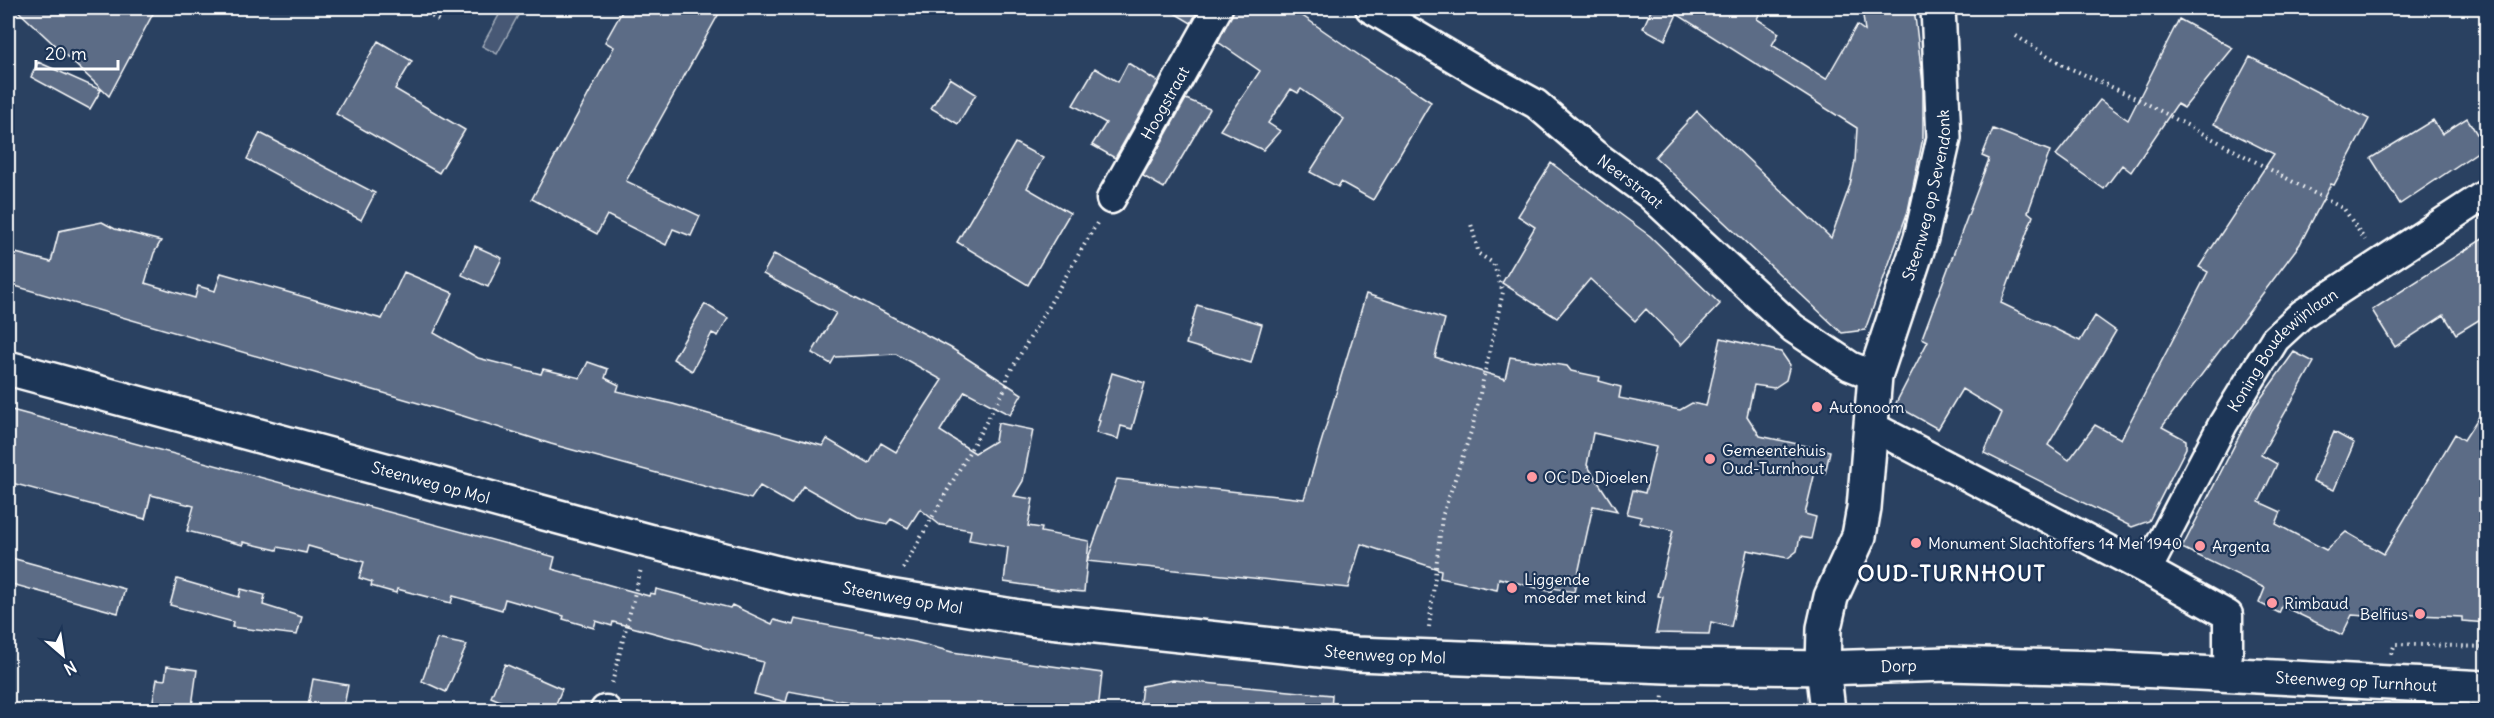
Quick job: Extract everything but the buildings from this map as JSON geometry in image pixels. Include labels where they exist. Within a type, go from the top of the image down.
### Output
[{"type":"main road","name":"Steenweg op Sevendonk","points":[[1875,376],[1921,238],[1944,138],[1938,8]]},
{"type":"main road","name":"Steenweg op Mol","points":[[8,368],[648,541],[794,577],[890,596],[1030,619],[1356,654],[1667,666],[1823,668]]},
{"type":"main road","points":[[1828,711],[1823,668],[1824,628],[1831,597],[1859,536],[1864,508],[1875,376]]},
{"type":"main road","name":"Dorp","points":[[1823,668],[1947,664],[2227,664]]},
{"type":"main road","name":"Steenweg op Turnhout","points":[[2227,664],[2487,688]]},
{"type":"street","name":"Hoogstraat","points":[[1111,199],[1218,8]]},
{"type":"street","name":"Neerstraat","points":[[1370,8],[1536,104],[1594,154],[1650,195],[1793,327],[1850,366],[1875,376]]},
{"type":"street","name":"Koning Boudewijnlaan","points":[[2147,570],[2223,424],[2275,339],[2302,314],[2487,194]]},
{"type":"street","points":[[1870,426],[2147,570],[2228,615],[2227,664]]},
{"type":"path","points":[[416,8],[440,21]]},
{"type":"path","points":[[2016,36],[2063,65],[2138,99],[2344,209],[2380,263]]},
{"type":"path","points":[[890,596],[896,579],[1007,385],[1007,377],[1111,199]]},
{"type":"path","points":[[1427,657],[1431,599],[1442,517],[1472,429],[1503,292],[1493,263],[1479,254],[1471,225]]},
{"type":"path","points":[[605,710],[648,541]]},
{"type":"path","points":[[2395,644],[2487,647]]},
{"type":"shaded area","points":[[503,8],[522,8],[497,54],[482,46]]},
{"type":"place","name":"Autonoom","points":[[1817,407]]},
{"type":"place","name":"Gemeentehuis Oud-Turnhout","points":[[1710,459]]},
{"type":"place","name":"OC De Djoelen","points":[[1532,477]]},
{"type":"place","name":"Monument Slachtoffers 14 Mei 1940","points":[[1916,543]]},
{"type":"place","name":"Argenta","points":[[2200,546]]},
{"type":"place","name":"Liggende moeder met kind","points":[[1512,588]]},
{"type":"place","name":"Rimbaud","points":[[2272,603]]},
{"type":"place","name":"Belfius","points":[[2420,614]]},
{"type":"district","name":"OUD-TURNHOUT","points":[[1952,573]]}]
